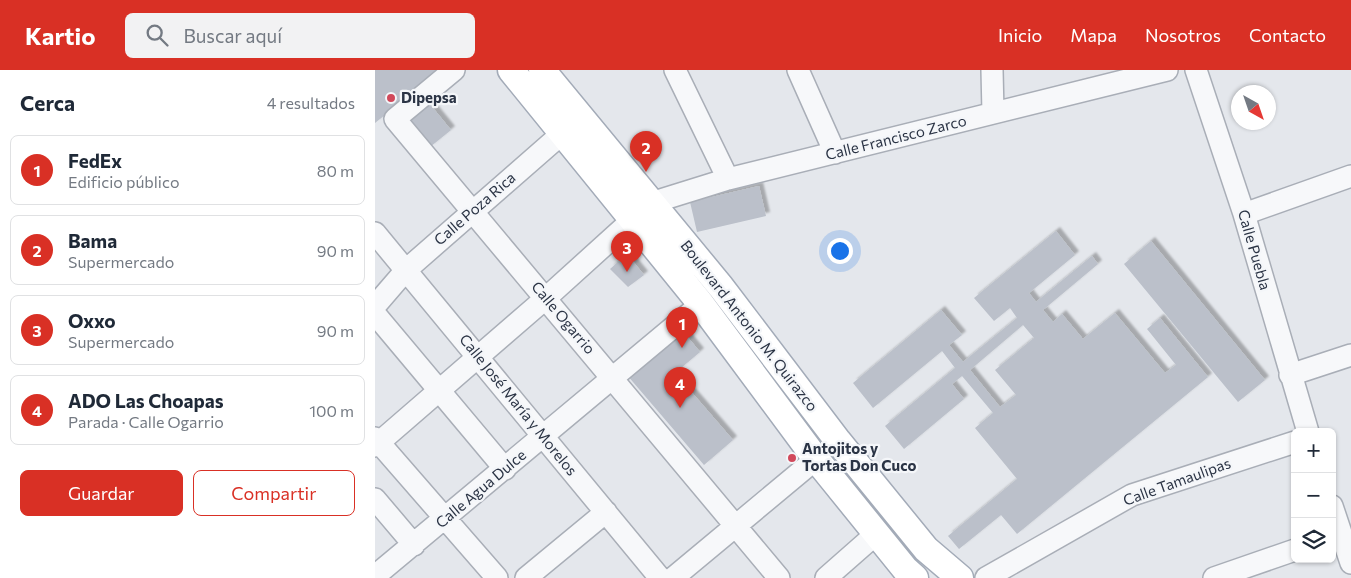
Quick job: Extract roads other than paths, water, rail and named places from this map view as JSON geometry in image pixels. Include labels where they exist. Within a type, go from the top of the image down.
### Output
[{"type":"main road","name":"Boulevard Antonio M. Quirazco","points":[[511,70],[572,125],[641,211],[701,304],[816,459],[905,569],[915,578]]},
{"type":"main road","name":"Boulevard Antonio M. Quirazco","points":[[542,70],[572,125]]},
{"type":"main road","name":"Boulevard Antonio M. Quirazco","points":[[641,211],[721,287],[838,441],[920,541],[960,578]]},
{"type":"main road","points":[[738,354],[759,338]]},
{"type":"street","name":"Calle Ogarrio","points":[[454,70],[395,119],[779,578]]},
{"type":"street","points":[[675,70],[728,179]]},
{"type":"street","points":[[798,70],[835,153]]},
{"type":"street","points":[[992,70],[993,113]]},
{"type":"street","name":"Calle Francisco Zarco","points":[[641,211],[728,179],[1167,70]]},
{"type":"street","name":"Calle Puebla","points":[[1196,70],[1244,214],[1307,428]]},
{"type":"street","name":"Calle Poza Rica","points":[[375,306],[406,270],[572,125]]},
{"type":"street","points":[[1244,214],[1351,176]]},
{"type":"street","points":[[497,578],[376,442],[439,391],[546,298],[641,211]]},
{"type":"street","name":"Calle José María y Morelos","points":[[375,233],[660,578]]},
{"type":"street","points":[[375,253],[406,270]]},
{"type":"street","name":"Calle Agua Dulce","points":[[375,576],[544,437],[701,304]]},
{"type":"street","points":[[375,314],[505,469]]},
{"type":"street","points":[[1290,375],[1351,355]]},
{"type":"street","name":"Calle Tamaulipas","points":[[987,578],[1132,495],[1291,443]]},
{"type":"street","points":[[673,578],[816,459]]},
{"type":"street","points":[[375,499],[413,545]]},
{"type":"street","points":[[526,578],[606,512]]},
{"type":"street","points":[[1336,518],[1351,563]]},
{"type":"street","points":[[826,578],[877,534]]},
{"type":"street","points":[[1214,578],[1291,551]]},
{"type":"place","name":"Dipepsa","points":[[391,98]]},
{"type":"place","name":"Bama","points":[[646,172]]},
{"type":"place","name":"Oxxo","points":[[627,272]]},
{"type":"place","name":"FedEx","points":[[682,348]]},
{"type":"place","name":"ADO Las Choapas","points":[[680,408]]},
{"type":"place","name":"Antojitos y Tortas Don Cuco","points":[[792,458]]}]
